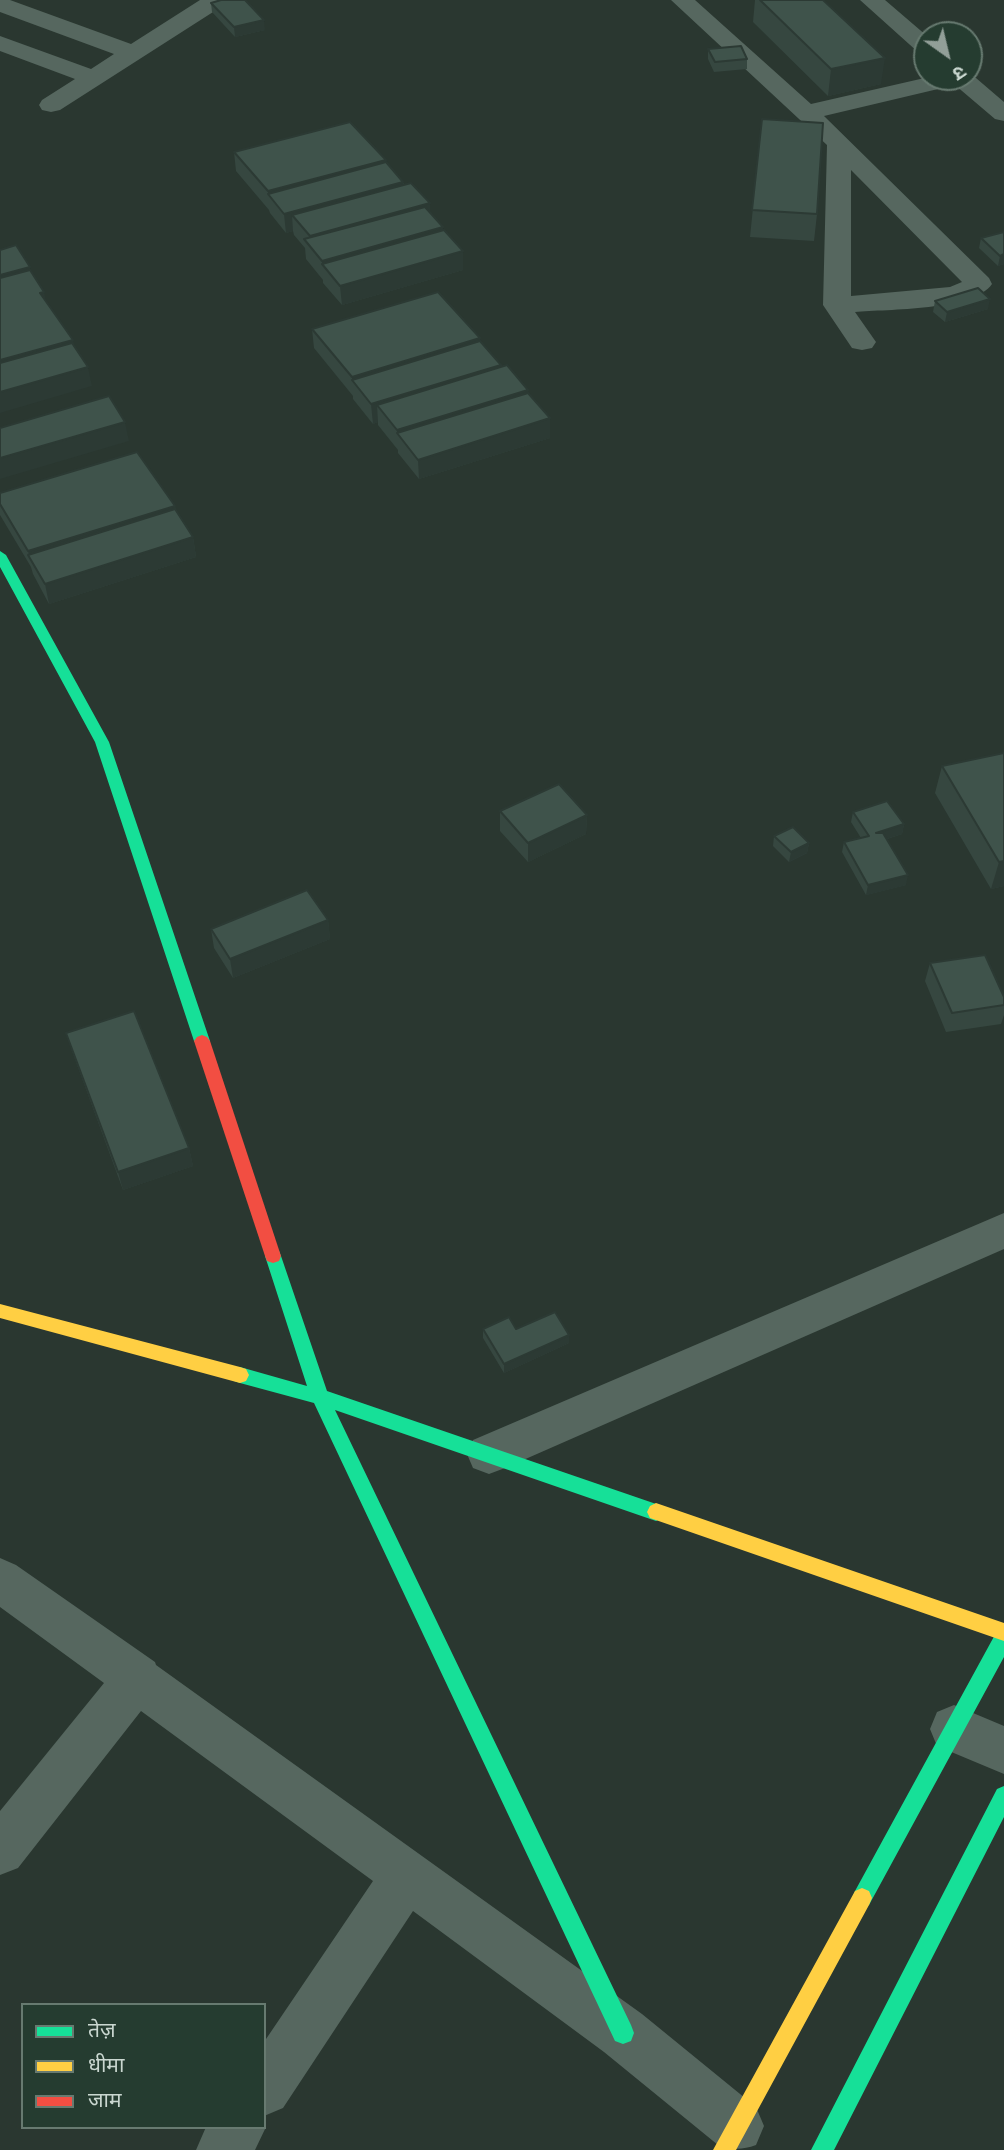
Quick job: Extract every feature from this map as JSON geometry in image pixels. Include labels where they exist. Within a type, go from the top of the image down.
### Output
[{"type":"street","points":[[51,105],[216,0]]},
{"type":"street","points":[[682,0],[839,143],[979,285],[955,295],[837,305]]},
{"type":"street","points":[[871,0],[913,36]]},
{"type":"street","points":[[0,4],[133,53]]},
{"type":"street","points":[[0,43],[93,78]]},
{"type":"street","points":[[806,113],[913,88]]},
{"type":"street","points":[[977,91],[1004,114]]},
{"type":"street","points":[[839,143],[837,305],[862,342]]},
{"type":"street","points":[[0,555],[102,742],[320,1396],[623,2033]]},
{"type":"street","points":[[489,1454],[1004,1230]]},
{"type":"street","points":[[0,1311],[320,1396],[1004,1632]]},
{"type":"street","points":[[0,1580],[623,2033],[730,2138],[1004,1638]]},
{"type":"street","points":[[0,1850],[138,1678]]},
{"type":"street","points":[[954,1729],[1004,1750]]},
{"type":"street","points":[[822,2150],[1004,1796]]},
{"type":"street","points":[[266,2086],[407,1875]]},
{"type":"street","points":[[223,2150],[238,2129]]},
{"type":"building","points":[[221,0],[245,0],[264,20],[234,27],[211,3]]},
{"type":"building","points":[[760,0],[823,0],[885,58],[831,69]]},
{"type":"building","points":[[741,46],[747,59],[715,62],[708,49]]},
{"type":"building","points":[[762,119],[823,123],[817,214],[752,210]]},
{"type":"building","points":[[350,122],[386,160],[268,191],[234,152]]},
{"type":"building","points":[[386,162],[403,182],[284,214],[268,194]]},
{"type":"building","points":[[411,183],[430,203],[310,236],[292,215]]},
{"type":"building","points":[[425,207],[443,227],[322,261],[304,239]]},
{"type":"building","points":[[444,230],[463,251],[340,286],[322,264]]},
{"type":"building","points":[[1004,232],[1004,254],[1000,256],[981,238]]},
{"type":"building","points":[[16,245],[30,267],[0,275],[0,250]]},
{"type":"building","points":[[30,270],[44,292],[40,293],[73,340],[0,360],[0,278]]},
{"type":"building","points":[[978,288],[990,299],[947,312],[935,301]]},
{"type":"building","points":[[438,292],[480,338],[352,377],[312,329]]},
{"type":"building","points":[[480,341],[501,365],[371,404],[352,380]]},
{"type":"building","points":[[72,343],[88,367],[0,392],[0,363]]},
{"type":"building","points":[[507,365],[528,390],[397,430],[377,405]]},
{"type":"building","points":[[528,393],[550,418],[418,460],[397,433]]},
{"type":"building","points":[[109,396],[125,422],[0,458],[0,428]]},
{"type":"building","points":[[137,452],[175,506],[28,551],[0,504],[0,493]]},
{"type":"building","points":[[175,509],[193,537],[45,584],[28,555]]},
{"type":"building","points":[[1004,753],[1004,861],[999,862],[942,766]]},
{"type":"building","points":[[559,784],[587,815],[528,843],[500,811]]},
{"type":"building","points":[[887,801],[904,824],[876,833],[883,833],[908,875],[868,885],[844,842],[869,836],[853,812]]},
{"type":"building","points":[[793,827],[809,843],[791,852],[774,836]]},
{"type":"building","points":[[307,890],[328,920],[230,959],[211,929]]},
{"type":"building","points":[[985,955],[1004,997],[1004,1005],[952,1013],[930,963]]},
{"type":"building","points":[[134,1011],[189,1148],[118,1172],[66,1033]]},
{"type":"building","points":[[555,1312],[569,1335],[504,1364],[483,1329],[509,1317],[516,1329]]},
{"type":"traffic: fast","points":[[0,555],[102,742],[202,1041]]},
{"type":"traffic: fast","points":[[273,1256],[320,1397],[623,2033]]},
{"type":"traffic: fast","points":[[240,1375],[320,1397],[656,1512]]},
{"type":"traffic: fast","points":[[862,1898],[1004,1638]]},
{"type":"traffic: fast","points":[[822,2150],[1004,1796]]},
{"type":"traffic: slow","points":[[0,1311],[240,1375]]},
{"type":"traffic: slow","points":[[656,1512],[1004,1632]]},
{"type":"traffic: slow","points":[[724,2150],[862,1898]]},
{"type":"traffic: jam","points":[[202,1041],[273,1256]]}]
